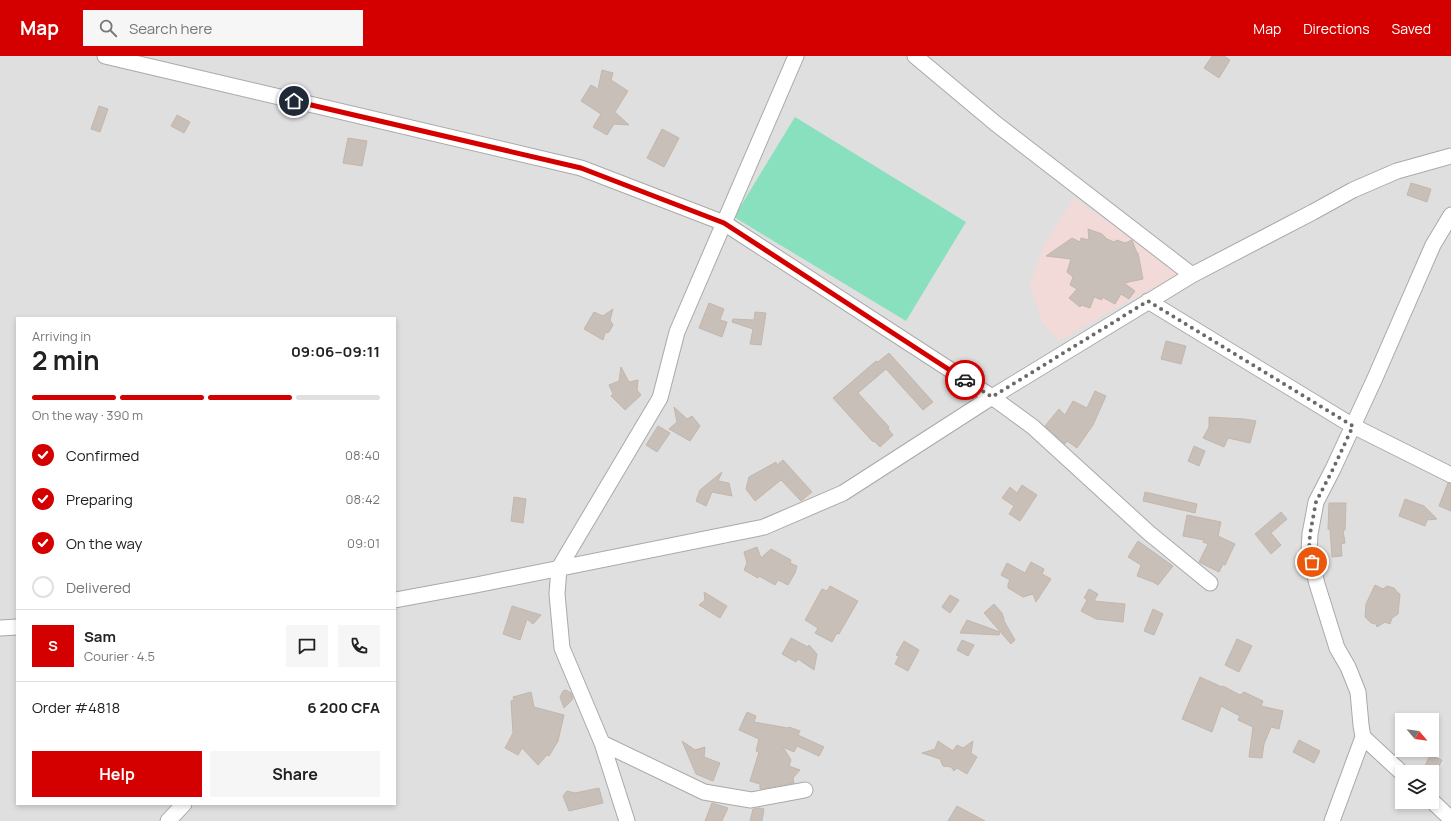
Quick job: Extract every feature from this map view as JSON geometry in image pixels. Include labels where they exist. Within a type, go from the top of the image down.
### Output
[{"type":"street","points":[[105,56],[581,168],[724,223],[992,397],[1033,427],[1149,533],[1210,583]]},
{"type":"street","points":[[626,821],[602,743],[562,648],[557,594],[559,568],[660,398],[677,332],[796,56]]},
{"type":"street","points":[[915,56],[995,123],[1192,275]]},
{"type":"street","points":[[396,600],[764,527],[843,493],[992,397],[1192,275],[1353,190],[1397,171],[1451,156]]},
{"type":"street","points":[[1395,766],[1364,736],[1361,726],[1358,692],[1348,667],[1336,648],[1317,584],[1309,551],[1310,534],[1316,502],[1375,378],[1433,245],[1451,215]]},
{"type":"street","points":[[1148,301],[1353,426],[1451,475]]},
{"type":"street","points":[[0,628],[16,627]]},
{"type":"street","points":[[1332,821],[1364,736]]},
{"type":"street","points":[[602,743],[704,792],[751,800],[805,790]]},
{"type":"street","points":[[168,821],[183,805]]},
{"type":"street","points":[[1439,808],[1451,819]]},
{"type":"shaded area","points":[[0,56],[1451,56],[1451,821],[0,821]]},
{"type":"shaded area","points":[[1074,198],[1110,223],[1144,243],[1181,272],[1058,341],[1042,322],[1030,284],[1046,241]]},
{"type":"green space","points":[[795,117],[966,222],[906,321],[734,217]]},
{"type":"building","points":[[1212,56],[1224,56],[1230,60],[1219,78],[1204,68]]},
{"type":"building","points":[[602,70],[613,73],[611,80],[628,91],[615,112],[629,125],[614,124],[607,135],[593,127],[601,114],[581,101],[591,85],[598,89]]},
{"type":"building","points":[[99,106],[108,109],[100,132],[91,129]]},
{"type":"building","points":[[177,115],[190,122],[184,133],[171,126]]},
{"type":"building","points":[[662,129],[679,138],[664,167],[647,158]]},
{"type":"building","points":[[348,138],[367,141],[362,166],[343,163]]},
{"type":"building","points":[[1411,183],[1431,189],[1427,202],[1407,195]]},
{"type":"building","points":[[1088,229],[1102,234],[1107,239],[1114,242],[1117,240],[1125,243],[1132,240],[1138,253],[1143,279],[1124,283],[1135,291],[1129,299],[1121,294],[1115,304],[1102,297],[1102,300],[1094,297],[1090,308],[1081,305],[1080,307],[1069,298],[1077,289],[1070,285],[1073,277],[1067,272],[1071,259],[1046,256],[1072,238],[1080,242],[1081,238],[1089,240]]},
{"type":"building","points":[[709,303],[724,309],[720,320],[727,322],[722,337],[699,328]]},
{"type":"building","points":[[613,309],[610,320],[613,325],[609,332],[605,333],[603,340],[584,329],[594,312],[603,316]]},
{"type":"building","points":[[755,312],[766,313],[761,345],[750,344],[753,329],[732,322],[733,319],[754,320]]},
{"type":"building","points":[[1166,341],[1186,346],[1181,364],[1161,359]]},
{"type":"building","points":[[889,353],[933,402],[923,410],[886,369],[858,393],[889,427],[888,429],[893,435],[880,447],[874,441],[873,442],[833,398],[876,361],[878,362]]},
{"type":"building","points":[[621,367],[629,382],[638,380],[637,390],[641,395],[625,410],[611,396],[613,394],[609,385],[619,381]]},
{"type":"building","points":[[1095,391],[1106,396],[1093,425],[1077,448],[1067,441],[1065,444],[1045,426],[1059,409],[1065,415],[1073,401],[1087,408]]},
{"type":"building","points":[[674,407],[687,419],[692,416],[700,426],[690,441],[669,429],[677,422]]},
{"type":"building","points":[[1209,417],[1256,421],[1250,443],[1228,438],[1224,447],[1203,438],[1209,427]]},
{"type":"building","points":[[658,426],[670,433],[657,452],[646,445]]},
{"type":"building","points":[[1194,446],[1205,451],[1199,466],[1188,461]]},
{"type":"building","points":[[783,460],[812,492],[801,501],[781,480],[755,501],[746,489],[749,477],[776,462],[777,465]]},
{"type":"building","points":[[722,472],[718,481],[729,483],[732,496],[712,492],[706,506],[696,501],[700,490]]},
{"type":"building","points":[[1448,483],[1451,484],[1451,511],[1439,506]]},
{"type":"building","points":[[1022,485],[1037,495],[1020,521],[1009,514],[1014,506],[1002,498],[1010,487],[1017,493]]},
{"type":"building","points":[[1145,492],[1197,504],[1195,513],[1143,501]]},
{"type":"building","points":[[514,497],[526,499],[523,523],[511,521]]},
{"type":"building","points":[[1405,499],[1424,506],[1437,519],[1427,520],[1425,526],[1399,516]]},
{"type":"building","points":[[1329,503],[1346,503],[1345,530],[1343,530],[1345,543],[1341,544],[1342,556],[1332,557],[1330,529],[1328,529]]},
{"type":"building","points":[[1281,512],[1287,519],[1271,533],[1281,545],[1271,554],[1255,534]]},
{"type":"building","points":[[1187,515],[1221,522],[1218,536],[1235,544],[1225,565],[1223,564],[1219,572],[1199,562],[1208,544],[1203,542],[1204,540],[1183,536]]},
{"type":"building","points":[[1138,541],[1173,566],[1158,585],[1137,576],[1141,565],[1128,557]]},
{"type":"building","points":[[757,547],[761,558],[771,549],[791,560],[790,563],[797,566],[788,585],[778,580],[775,585],[744,570],[747,563],[744,552]]},
{"type":"building","points":[[1031,562],[1044,569],[1042,574],[1051,579],[1036,602],[1033,594],[1023,597],[1008,588],[1010,580],[1001,575],[1007,563],[1025,573]]},
{"type":"building","points":[[1375,585],[1383,589],[1387,586],[1394,588],[1400,594],[1398,614],[1392,618],[1390,624],[1385,622],[1377,627],[1376,624],[1371,623],[1365,617],[1366,604]]},
{"type":"building","points":[[830,586],[858,601],[839,634],[837,633],[832,642],[815,633],[818,628],[805,620],[822,589],[827,591]]},
{"type":"building","points":[[1089,589],[1098,594],[1094,601],[1125,604],[1123,622],[1096,619],[1081,611],[1088,600],[1084,598]]},
{"type":"building","points":[[704,592],[727,606],[720,618],[699,605],[705,600]]},
{"type":"building","points":[[950,595],[959,600],[950,613],[942,607]]},
{"type":"building","points":[[994,604],[1002,613],[1004,621],[1015,640],[1011,644],[984,613]]},
{"type":"building","points":[[512,606],[541,615],[533,624],[527,619],[520,640],[503,634]]},
{"type":"building","points":[[1153,609],[1163,614],[1154,635],[1144,631]]},
{"type":"building","points":[[967,620],[1000,632],[999,635],[960,633]]},
{"type":"building","points":[[791,638],[808,647],[809,645],[817,654],[814,670],[798,659],[796,662],[782,654]]},
{"type":"building","points":[[1237,639],[1252,646],[1239,672],[1225,665]]},
{"type":"building","points":[[962,640],[974,645],[968,656],[957,650]]},
{"type":"building","points":[[904,641],[919,650],[908,671],[895,664],[899,656],[896,655]]},
{"type":"building","points":[[1200,677],[1222,687],[1223,686],[1240,695],[1244,692],[1263,701],[1261,706],[1283,711],[1279,729],[1271,727],[1264,744],[1262,758],[1249,757],[1253,727],[1238,720],[1240,716],[1221,706],[1212,732],[1182,719]]},
{"type":"building","points":[[566,690],[571,693],[573,697],[564,708],[560,697],[563,691]]},
{"type":"building","points":[[531,692],[534,707],[564,715],[558,741],[549,756],[547,755],[538,765],[522,748],[518,755],[505,748],[513,733],[511,701],[514,700],[513,697]]},
{"type":"building","points":[[747,712],[756,716],[754,722],[789,727],[800,731],[798,735],[824,747],[819,756],[797,746],[794,752],[783,747],[791,760],[789,766],[800,770],[793,778],[794,783],[760,789],[760,784],[750,781],[759,752],[756,751],[759,739],[739,730]]},
{"type":"building","points":[[1299,740],[1320,751],[1314,763],[1293,752]]},
{"type":"building","points":[[682,741],[695,750],[705,747],[704,757],[720,763],[713,781],[696,774]]},
{"type":"building","points":[[938,741],[953,751],[957,745],[963,748],[973,741],[971,753],[977,757],[967,774],[957,768],[954,771],[951,767],[943,766],[940,759],[922,753],[935,749]]},
{"type":"building","points":[[1429,757],[1435,757],[1442,760],[1439,766],[1425,765]]},
{"type":"building","points":[[599,788],[603,803],[569,811],[563,796],[567,791],[575,793]]},
{"type":"building","points":[[712,803],[728,808],[722,821],[705,821]]},
{"type":"building","points":[[957,806],[985,821],[948,821]]},
{"type":"building","points":[[753,809],[764,809],[762,821],[750,821]]},
{"type":"way so far","points":[[965,380],[992,397],[1148,301],[1353,426],[1316,502],[1310,534],[1309,551],[1312,562]]},
{"type":"route","points":[[294,101],[581,168],[724,223],[965,380]]}]
